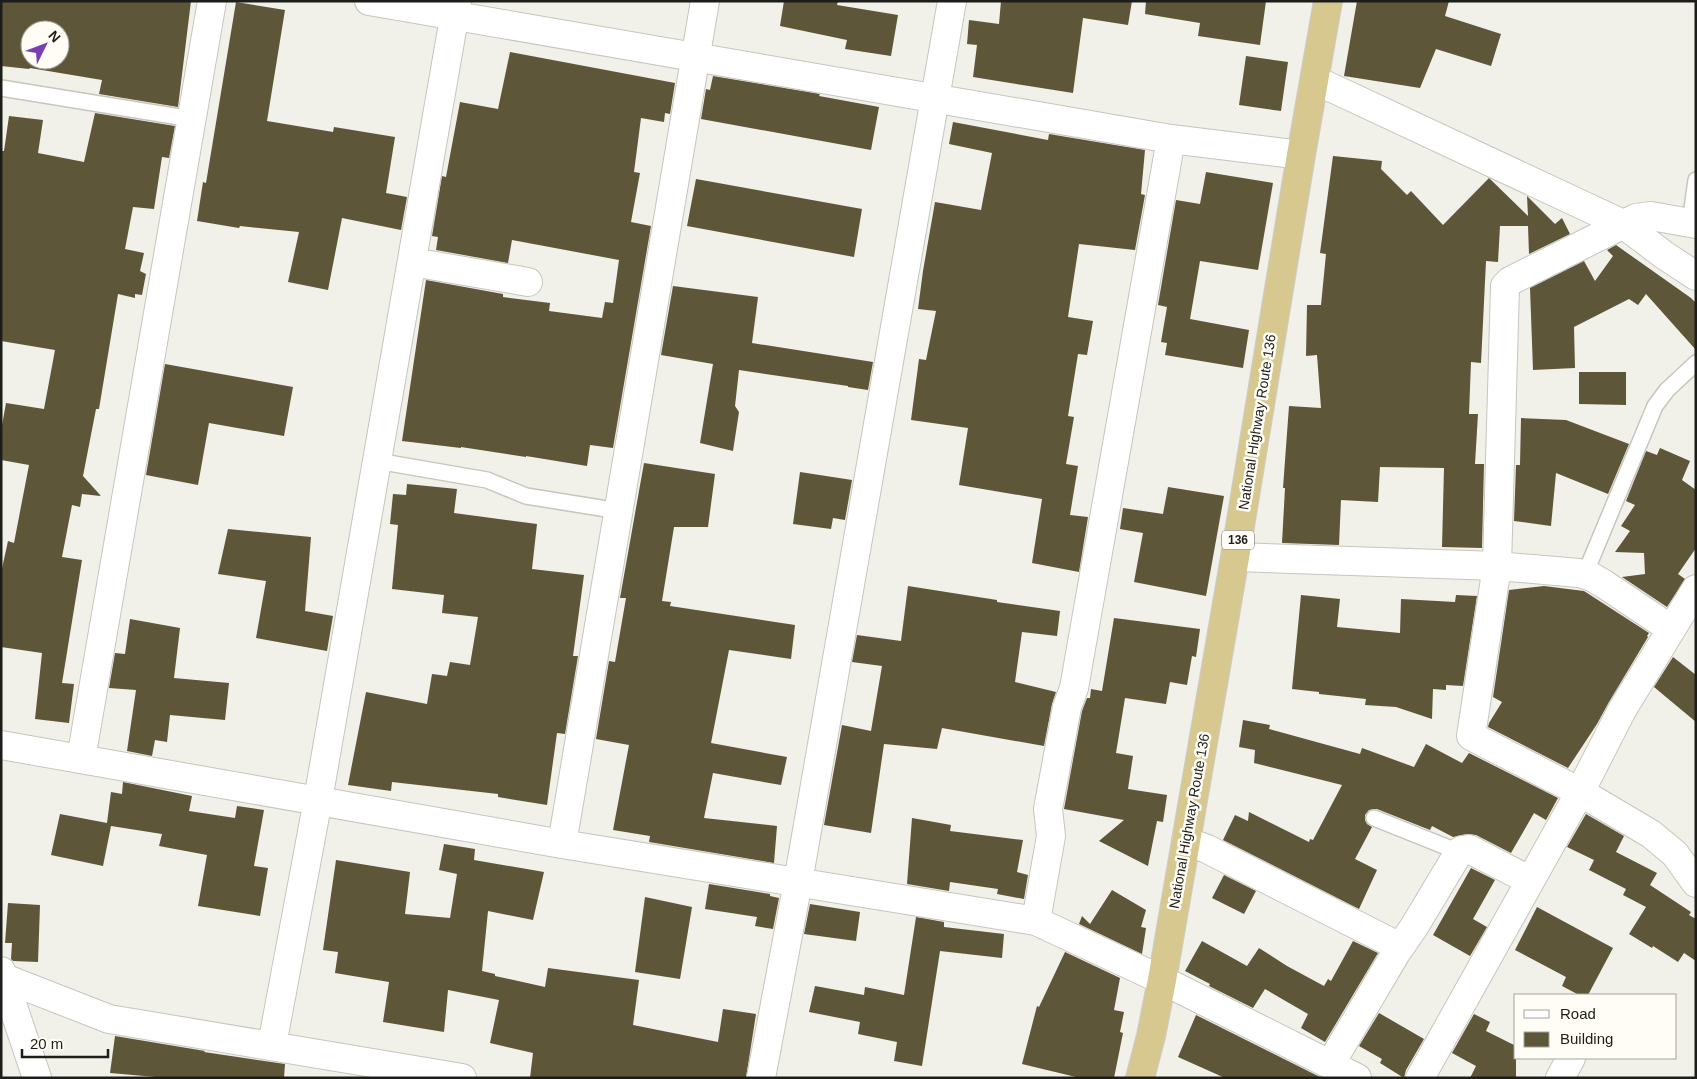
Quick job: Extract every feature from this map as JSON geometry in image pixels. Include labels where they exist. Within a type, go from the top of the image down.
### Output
[{"type":"highway","name":"National Highway Route 136","points":[[1140,1078],[1151,1036],[1162,980],[1328,1]]},
{"type":"street","points":[[81,759],[212,1]]},
{"type":"street","points":[[369,1],[456,9],[696,57],[1171,138],[1301,156]]},
{"type":"street","points":[[562,844],[706,1]]},
{"type":"street","points":[[762,1078],[952,1]]},
{"type":"street","points":[[272,1045],[318,800],[456,9]]},
{"type":"street","points":[[1315,80],[1623,224],[1696,276]]},
{"type":"street","points":[[1036,921],[1051,836],[1048,809],[1067,707],[1074,688],[1171,138]]},
{"type":"street","points":[[1693,223],[1651,216],[1636,218],[1505,286],[1497,566],[1470,736],[1580,792],[1651,834],[1667,846],[1696,883]]},
{"type":"street","points":[[412,262],[528,282]]},
{"type":"street","points":[[1235,558],[1497,566],[1585,574],[1604,584],[1671,629]]},
{"type":"street","points":[[1420,1078],[1580,792],[1622,710],[1696,589]]},
{"type":"street","points":[[1,745],[562,844],[1036,921],[1162,980],[1331,1063],[1357,1078]]},
{"type":"street","points":[[1186,841],[1207,849],[1400,947]]},
{"type":"street","points":[[1331,1063],[1459,852],[1469,849],[1530,880]]},
{"type":"street","points":[[3,975],[109,1019],[462,1078]]},
{"type":"street","points":[[3,975],[37,1078]]},
{"type":"street","points":[[1560,1078],[1570,1059]]},
{"type":"lane","points":[[1,88],[192,119]]},
{"type":"lane","points":[[1693,223],[1696,180]]},
{"type":"lane","points":[[1585,574],[1656,406],[1667,390],[1696,363]]},
{"type":"lane","points":[[377,460],[487,480],[526,496],[619,511]]},
{"type":"lane","points":[[1374,818],[1459,852]]},
{"type":"building","points":[[1,1],[191,1],[178,107],[99,94],[102,80],[42,70],[70,70],[70,20],[20,20],[20,68],[1,66]]},
{"type":"building","points":[[784,1],[838,1],[837,5],[898,15],[891,56],[845,49],[847,40],[780,26]]},
{"type":"building","points":[[1001,1],[1132,1],[1128,25],[1083,18],[1073,93],[973,77],[977,45],[967,44],[969,20],[999,24]]},
{"type":"building","points":[[1146,1],[1266,1],[1260,45],[1198,36],[1200,23],[1145,14]]},
{"type":"building","points":[[1357,1],[1449,1],[1445,16],[1501,34],[1491,66],[1436,49],[1420,88],[1344,76]]},
{"type":"building","points":[[236,2],[285,10],[267,121],[333,132],[334,127],[395,137],[386,193],[407,197],[401,230],[342,218],[328,290],[288,282],[299,232],[240,226],[239,228],[197,221],[203,182],[206,183]]},
{"type":"building","points":[[510,52],[675,83],[670,114],[665,113],[664,122],[641,118],[634,172],[640,173],[631,222],[651,226],[613,448],[590,445],[587,466],[461,447],[402,441],[426,280],[503,294],[503,297],[550,303],[549,311],[602,318],[605,302],[613,303],[619,260],[512,240],[508,263],[436,250],[438,237],[432,236],[442,176],[446,177],[460,102],[498,109]]},
{"type":"building","points":[[1246,56],[1288,62],[1281,111],[1239,105]]},
{"type":"building","points":[[713,76],[820,94],[819,96],[879,107],[871,150],[701,119],[706,89],[710,90]]},
{"type":"building","points":[[95,113],[175,126],[169,158],[162,157],[154,209],[133,207],[125,249],[144,253],[140,271],[146,274],[142,295],[135,294],[135,298],[118,294],[99,409],[96,409],[83,476],[101,496],[82,494],[80,507],[72,505],[62,557],[82,560],[62,683],[74,684],[69,723],[35,719],[42,653],[1,647],[1,573],[8,541],[14,543],[29,465],[1,460],[1,431],[6,403],[44,409],[55,350],[1,341],[1,151],[4,151],[9,116],[43,120],[38,153],[84,162]]},
{"type":"building","points":[[953,122],[1048,140],[1049,134],[1145,150],[1141,194],[1145,195],[1135,250],[1079,244],[1068,317],[1093,321],[1087,355],[1078,354],[1068,416],[1074,417],[1066,464],[1078,466],[1070,515],[1088,517],[1079,572],[1032,563],[1042,499],[959,485],[968,428],[911,420],[919,359],[926,360],[936,311],[918,309],[935,202],[981,210],[992,153],[949,144]]},
{"type":"building","points":[[1333,156],[1382,161],[1381,169],[1407,195],[1411,191],[1443,225],[1489,178],[1528,216],[1527,196],[1555,224],[1562,218],[1570,234],[1529,254],[1528,226],[1500,226],[1498,262],[1486,261],[1481,363],[1471,362],[1469,414],[1478,414],[1475,464],[1484,464],[1482,548],[1442,547],[1444,468],[1380,467],[1378,502],[1341,500],[1339,545],[1282,543],[1285,488],[1283,488],[1289,406],[1321,408],[1317,355],[1306,356],[1307,305],[1321,305],[1326,254],[1320,253]]},
{"type":"building","points":[[1206,172],[1273,183],[1258,270],[1200,261],[1190,319],[1249,330],[1243,368],[1165,355],[1167,343],[1161,342],[1167,307],[1158,305],[1176,200],[1200,204]]},
{"type":"building","points":[[696,179],[862,209],[854,257],[687,226]]},
{"type":"building","points":[[1616,245],[1696,303],[1696,350],[1646,294],[1638,305],[1629,299],[1574,327],[1575,368],[1533,370],[1530,288],[1584,261],[1595,281],[1613,256],[1607,250]]},
{"type":"building","points":[[673,286],[758,297],[752,343],[873,362],[868,390],[739,370],[735,406],[739,412],[733,451],[700,443],[713,364],[661,355]]},
{"type":"building","points":[[165,364],[293,387],[284,436],[209,423],[198,485],[146,475]]},
{"type":"building","points":[[1579,372],[1626,372],[1626,405],[1579,404]]},
{"type":"building","points":[[1521,418],[1566,420],[1629,444],[1608,494],[1556,473],[1551,526],[1514,521],[1516,465],[1520,465]]},
{"type":"building","points":[[1660,448],[1690,461],[1682,480],[1696,490],[1696,548],[1678,574],[1685,579],[1667,607],[1622,577],[1645,574],[1644,553],[1615,552],[1630,531],[1621,526],[1635,505],[1626,501],[1646,451],[1657,455]]},
{"type":"building","points":[[644,463],[715,474],[708,527],[674,527],[662,601],[671,602],[670,606],[795,625],[791,659],[729,650],[711,743],[787,757],[781,785],[713,773],[704,818],[777,826],[774,863],[649,842],[650,836],[613,830],[629,745],[596,739],[609,661],[615,662],[626,598],[620,598]]},
{"type":"building","points":[[800,472],[852,480],[845,520],[833,518],[831,529],[793,524]]},
{"type":"building","points":[[407,484],[457,489],[454,513],[537,524],[532,569],[584,575],[573,656],[578,656],[565,734],[557,733],[547,805],[498,797],[498,794],[392,782],[391,791],[348,785],[366,692],[427,704],[432,674],[447,676],[450,662],[470,665],[478,617],[442,613],[444,595],[392,589],[398,525],[390,524],[393,494],[406,495]]},
{"type":"building","points":[[1168,487],[1224,496],[1206,596],[1134,582],[1143,533],[1120,529],[1123,508],[1163,514]]},
{"type":"building","points":[[228,529],[311,537],[305,611],[333,616],[327,651],[256,638],[266,581],[218,574]]},
{"type":"building","points":[[908,586],[1060,611],[1057,636],[1022,632],[1015,682],[1056,692],[1044,746],[942,728],[937,749],[884,744],[871,833],[824,825],[842,725],[871,731],[882,666],[852,662],[857,635],[901,641]]},
{"type":"building","points":[[1544,586],[1584,591],[1649,633],[1597,724],[1568,768],[1488,727],[1502,702],[1493,697],[1509,590]]},
{"type":"building","points":[[1301,595],[1340,599],[1337,627],[1400,633],[1401,599],[1455,602],[1456,595],[1477,596],[1463,686],[1446,685],[1446,690],[1433,689],[1432,719],[1396,707],[1365,705],[1366,699],[1292,689]]},
{"type":"building","points":[[1114,618],[1200,629],[1196,657],[1192,656],[1187,685],[1170,682],[1166,704],[1125,698],[1116,753],[1133,756],[1128,789],[1167,795],[1163,822],[1157,821],[1148,866],[1099,841],[1124,820],[1064,809],[1082,711],[1087,698],[1090,698],[1091,689],[1102,691]]},
{"type":"building","points":[[130,619],[180,628],[174,678],[229,683],[225,720],[170,715],[167,742],[155,740],[152,756],[127,751],[136,690],[109,688],[115,653],[125,654]]},
{"type":"building","points":[[1673,657],[1696,675],[1696,722],[1654,687]]},
{"type":"building","points":[[1243,720],[1270,725],[1269,729],[1360,754],[1362,748],[1414,767],[1426,744],[1462,763],[1469,753],[1558,798],[1546,820],[1534,813],[1511,853],[1476,835],[1467,834],[1453,837],[1432,826],[1430,830],[1377,809],[1369,810],[1365,815],[1365,820],[1372,827],[1355,859],[1377,870],[1359,909],[1223,840],[1235,815],[1248,821],[1249,812],[1309,842],[1310,839],[1313,840],[1342,785],[1254,763],[1255,750],[1239,747]]},
{"type":"building","points":[[123,782],[192,796],[189,811],[235,818],[237,806],[264,810],[254,866],[268,868],[260,916],[198,906],[207,855],[159,846],[162,834],[111,826],[103,866],[51,855],[60,814],[107,823],[111,792],[122,794]]},
{"type":"building","points":[[1586,814],[1624,836],[1616,852],[1657,873],[1650,885],[1691,912],[1689,915],[1696,919],[1696,961],[1684,953],[1678,962],[1629,934],[1646,907],[1623,895],[1626,889],[1589,870],[1594,860],[1567,847]]},
{"type":"building","points":[[912,818],[951,825],[950,831],[1023,840],[1017,872],[1028,875],[1024,899],[997,894],[998,889],[950,882],[949,891],[907,884]]},
{"type":"building","points":[[444,844],[475,849],[474,860],[544,872],[533,920],[488,911],[482,971],[495,974],[495,976],[545,987],[548,968],[639,980],[633,1025],[718,1042],[723,1009],[756,1014],[746,1078],[530,1078],[533,1053],[490,1043],[499,1000],[448,990],[444,1032],[383,1022],[389,982],[335,973],[338,952],[323,950],[336,860],[410,872],[405,914],[450,918],[457,874],[439,870]]},
{"type":"building","points":[[1471,868],[1495,880],[1473,919],[1487,927],[1470,956],[1433,935]]},
{"type":"building","points":[[1224,875],[1256,891],[1244,914],[1212,898]]},
{"type":"building","points":[[709,884],[770,894],[770,896],[779,898],[773,929],[755,926],[757,917],[705,909]]},
{"type":"building","points":[[1112,890],[1146,910],[1141,927],[1146,928],[1142,954],[1079,924],[1082,916],[1090,924]]},
{"type":"building","points":[[645,897],[692,907],[680,979],[635,972]]},
{"type":"building","points":[[8,903],[40,905],[38,962],[13,961],[11,959],[12,943],[5,943]]},
{"type":"building","points":[[810,904],[860,912],[856,941],[804,934]]},
{"type":"building","points":[[1537,907],[1613,948],[1589,994],[1577,994],[1562,986],[1566,977],[1515,950]]},
{"type":"building","points":[[916,917],[944,922],[944,927],[1004,934],[1002,958],[940,951],[922,1066],[894,1061],[897,1042],[858,1034],[860,1022],[809,1012],[815,986],[864,995],[865,987],[904,995]]},
{"type":"building","points":[[1202,941],[1247,966],[1259,948],[1324,986],[1328,979],[1331,981],[1353,941],[1378,953],[1325,1042],[1301,1028],[1308,1014],[1265,989],[1253,1008],[1209,986],[1210,984],[1185,971]]},
{"type":"building","points":[[1065,952],[1120,978],[1114,1010],[1124,1012],[1120,1032],[1123,1033],[1114,1078],[1080,1078],[1022,1064],[1037,1006],[1039,1007]]},
{"type":"building","points":[[1379,1013],[1424,1039],[1406,1070],[1404,1078],[1380,1063],[1382,1059],[1359,1046]]},
{"type":"building","points":[[1474,1014],[1490,1022],[1486,1031],[1514,1045],[1516,1078],[1470,1078],[1476,1066],[1452,1053]]},
{"type":"building","points":[[1196,1015],[1322,1078],[1225,1078],[1178,1057]]},
{"type":"building","points":[[115,1036],[285,1064],[284,1078],[167,1078],[110,1073]]}]
